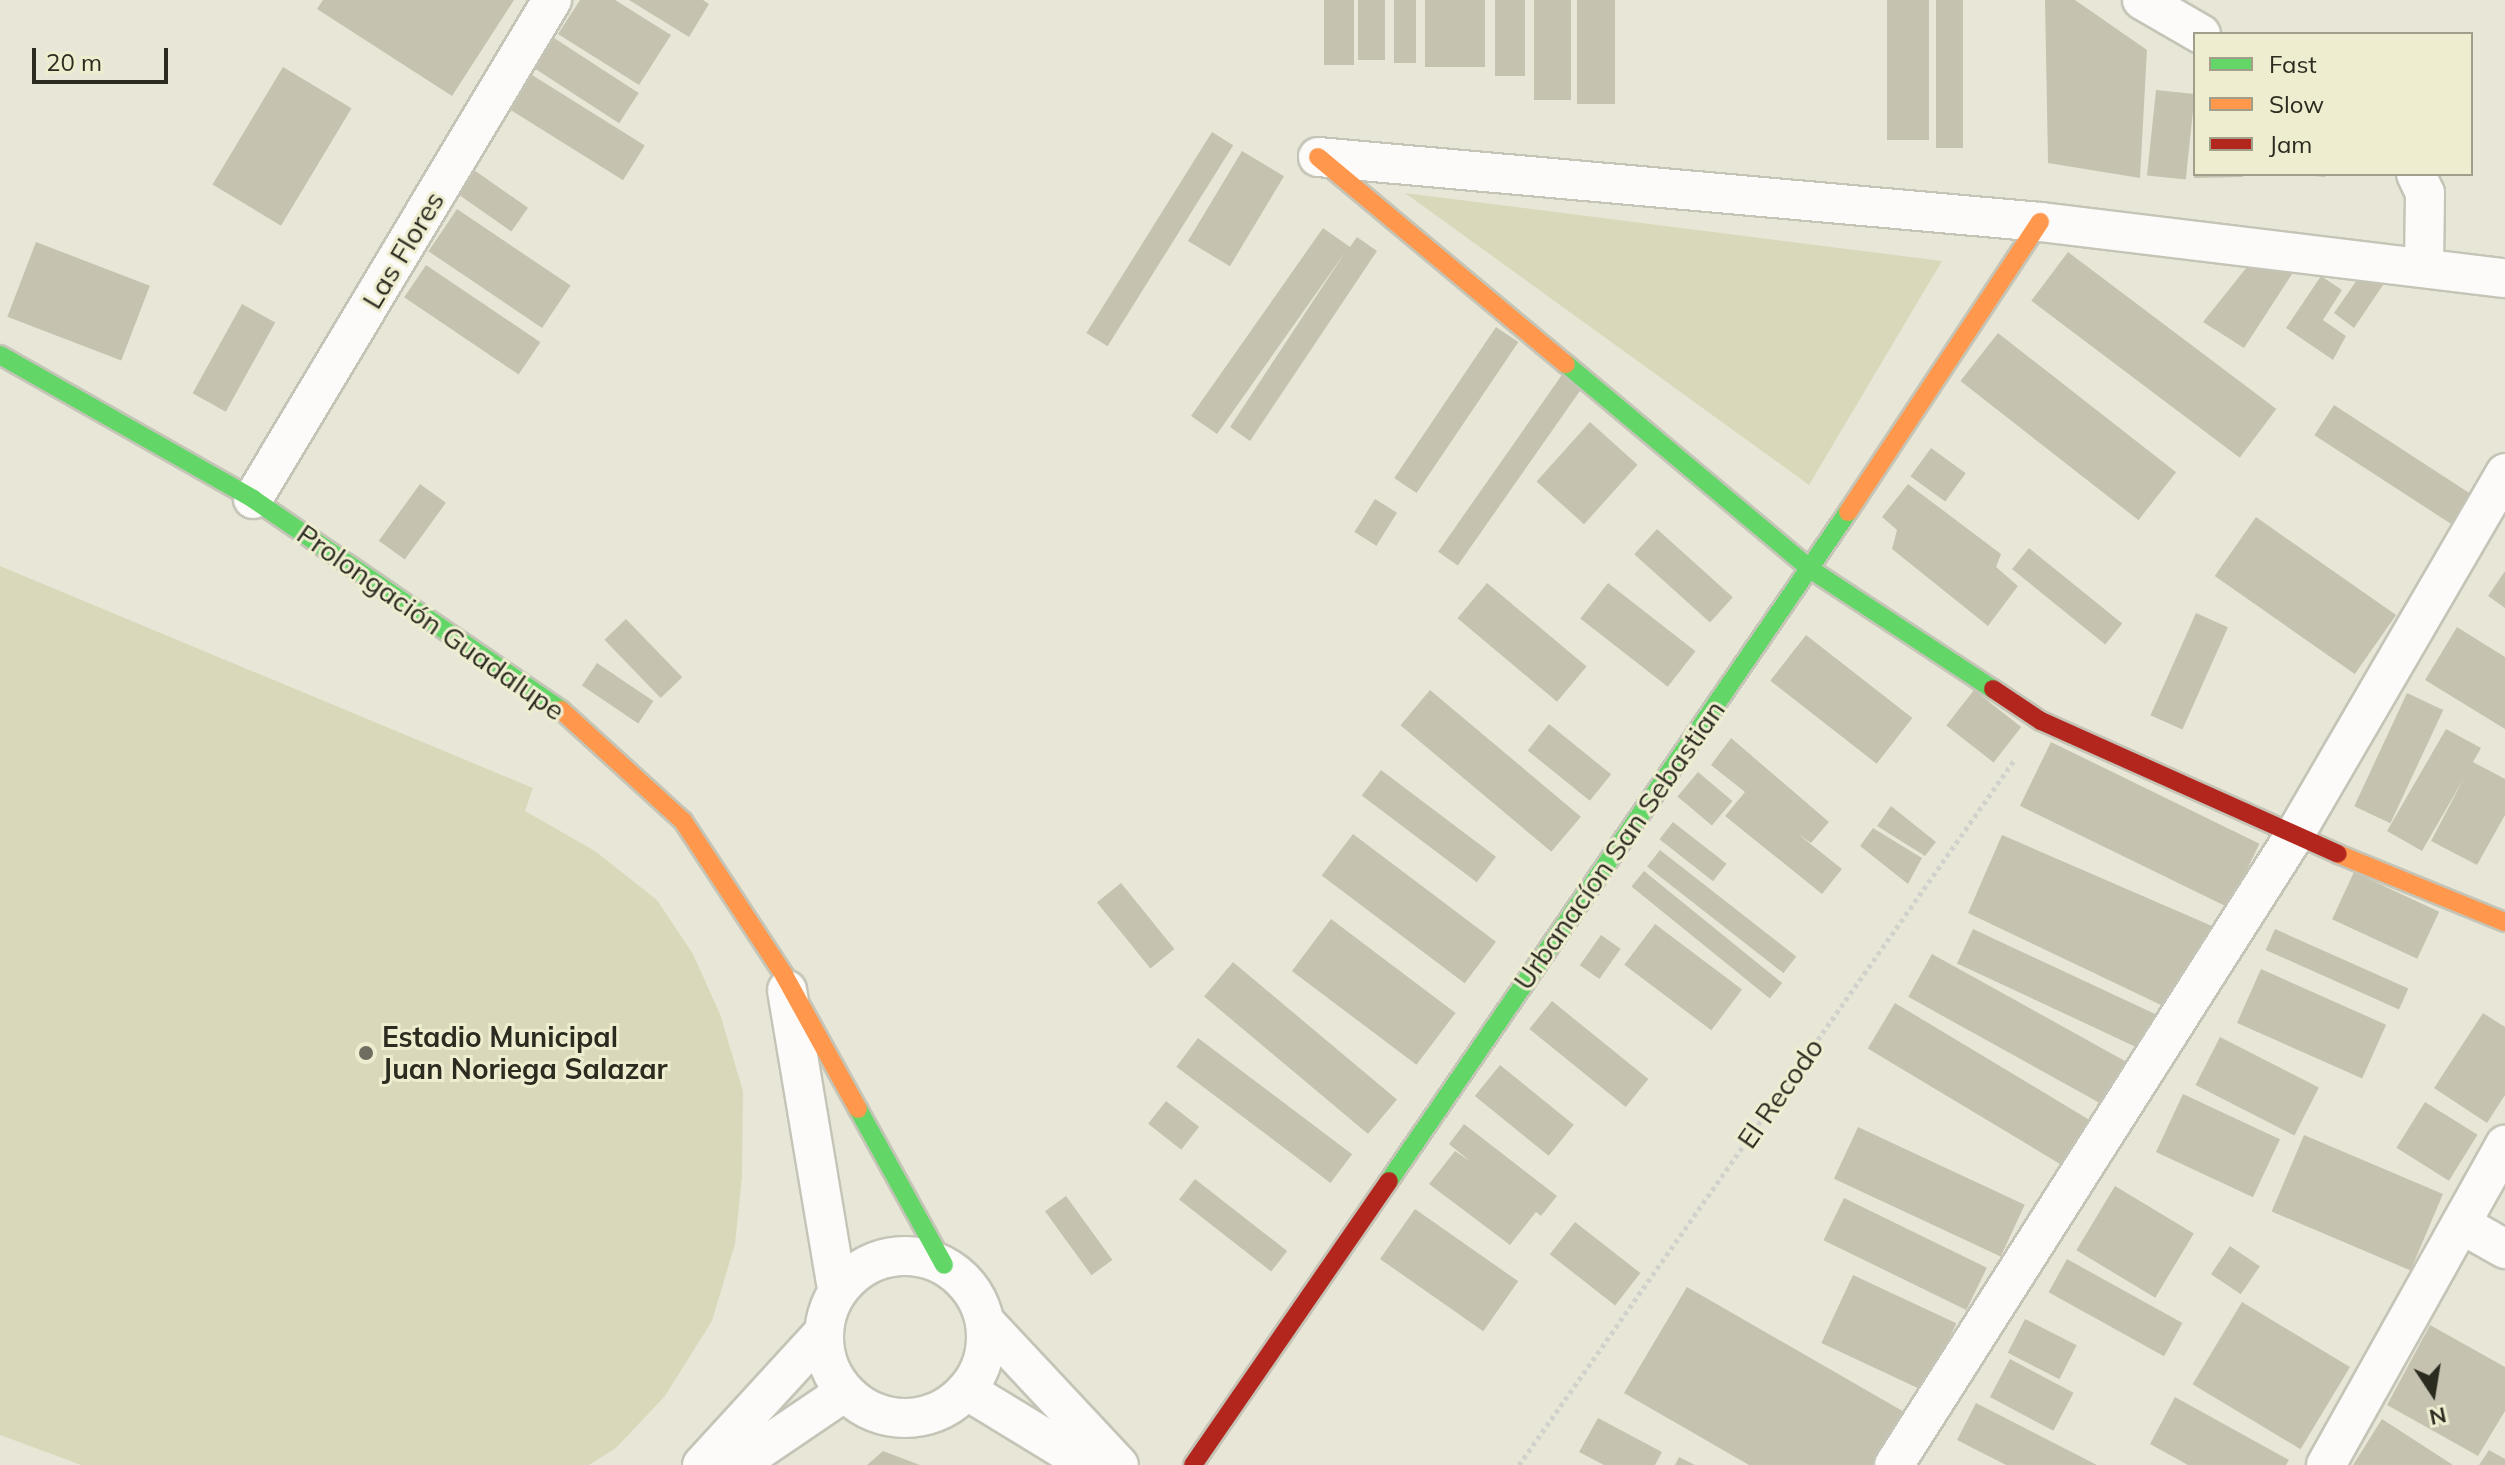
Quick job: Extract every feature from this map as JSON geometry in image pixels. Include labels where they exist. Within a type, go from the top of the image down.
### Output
[{"type":"street","name":"Las Flores","points":[[253,499],[552,0]]},
{"type":"street","points":[[2142,0],[2198,32]]},
{"type":"street","points":[[1318,157],[2040,222],[2505,278]]},
{"type":"street","points":[[1318,157],[1810,569],[2041,721],[2294,836],[2505,922]]},
{"type":"street","points":[[2417,176],[2425,193],[2424,268]]},
{"type":"street","name":"Urbanacíon San Sebastian","points":[[1193,1465],[1810,569],[2040,222]]},
{"type":"street","name":"Prolongación Guadalupe","points":[[0,355],[253,499],[553,702],[683,821],[784,975],[944,1265]]},
{"type":"street","points":[[1894,1465],[2294,836],[2505,473]]},
{"type":"street","name":"Prolongación Guadalupe","points":[[784,975],[837,1290]]},
{"type":"street","points":[[2326,1465],[2505,1145]]},
{"type":"street","points":[[2461,1224],[2505,1249]]},
{"type":"street","points":[[898,1256],[921,1257],[944,1265],[963,1280],[977,1299],[985,1322],[986,1345],[980,1369],[966,1390],[948,1406],[926,1415],[902,1418],[881,1415],[845,1392],[829,1365],[823,1333],[827,1312],[837,1290],[854,1273],[875,1262],[898,1256]]},
{"type":"street","points":[[985,1322],[1119,1465]]},
{"type":"street","points":[[702,1465],[823,1333]]},
{"type":"street","points":[[966,1390],[1089,1465]]},
{"type":"street","points":[[737,1465],[845,1392]]},
{"type":"path","name":"El Recodo","points":[[1519,1465],[2041,721]]},
{"type":"shaded area","points":[[1405,193],[1942,261],[1809,485]]},
{"type":"shaded area","name":"Estadio Municipal Juan Noriega Salazar","points":[[0,566],[533,788],[525,811],[595,851],[657,900],[693,954],[720,1014],[743,1091],[742,1177],[735,1244],[712,1321],[665,1396],[616,1448],[589,1465],[81,1465],[0,1435]]},
{"type":"building","points":[[323,0],[514,0],[452,96],[317,9]]},
{"type":"building","points":[[580,0],[615,0],[671,35],[639,85],[558,34]]},
{"type":"building","points":[[629,0],[703,0],[709,4],[689,37]]},
{"type":"building","points":[[1324,0],[1354,0],[1354,65],[1324,65]]},
{"type":"building","points":[[1358,0],[1385,0],[1385,60],[1358,60]]},
{"type":"building","points":[[1394,0],[1416,0],[1416,63],[1394,63]]},
{"type":"building","points":[[1425,0],[1485,0],[1485,67],[1425,67]]},
{"type":"building","points":[[1495,0],[1525,0],[1525,76],[1495,76]]},
{"type":"building","points":[[1534,0],[1571,0],[1571,100],[1534,100]]},
{"type":"building","points":[[1577,0],[1615,0],[1615,104],[1577,104]]},
{"type":"building","points":[[1887,0],[1929,0],[1929,140],[1887,140]]},
{"type":"building","points":[[1936,0],[1963,0],[1963,148],[1936,148]]},
{"type":"building","points":[[2045,0],[2075,0],[2147,50],[2140,178],[2048,163]]},
{"type":"building","points":[[554,38],[639,93],[619,123],[534,68]]},
{"type":"building","points":[[283,67],[352,108],[281,226],[212,184]]},
{"type":"building","points":[[532,75],[645,145],[623,180],[510,110]]},
{"type":"building","points":[[2156,90],[2193,94],[2186,180],[2147,176]]},
{"type":"building","points":[[1212,132],[1233,145],[1108,346],[1086,333]]},
{"type":"building","points":[[1242,151],[1284,176],[1230,266],[1188,241]]},
{"type":"building","points":[[474,170],[528,208],[511,232],[457,194]]},
{"type":"building","points":[[2194,176],[2243,177],[2194,178]]},
{"type":"building","points":[[457,209],[571,286],[542,328],[428,251]]},
{"type":"building","points":[[1323,228],[1350,247],[1357,237],[1377,251],[1250,441],[1230,427],[1346,251],[1217,434],[1191,416]]},
{"type":"building","points":[[36,242],[150,286],[121,360],[7,317]]},
{"type":"building","points":[[2068,252],[2276,409],[2240,458],[2031,301]]},
{"type":"building","points":[[426,265],[540,342],[519,375],[404,297]]},
{"type":"building","points":[[2247,267],[2294,271],[2244,348],[2203,322]]},
{"type":"building","points":[[2321,276],[2342,290],[2323,320],[2346,336],[2333,360],[2286,328]]},
{"type":"building","points":[[2357,280],[2385,282],[2354,328],[2334,313]]},
{"type":"building","points":[[242,304],[275,322],[226,412],[193,393]]},
{"type":"building","points":[[1496,327],[1518,342],[1417,493],[1394,478]]},
{"type":"building","points":[[1998,333],[2176,472],[2139,520],[1960,381]]},
{"type":"building","points":[[1566,369],[1586,383],[1458,565],[1438,552]]},
{"type":"building","points":[[2334,405],[2473,495],[2454,526],[2314,435]]},
{"type":"building","points":[[1590,422],[1638,465],[1584,524],[1536,481]]},
{"type":"building","points":[[1931,448],[1966,473],[1945,502],[1910,476]]},
{"type":"building","points":[[420,484],[446,503],[405,559],[379,541]]},
{"type":"building","points":[[1908,484],[2001,554],[1996,567],[2018,586],[1988,626],[1892,549],[1897,530],[1882,517]]},
{"type":"building","points":[[1375,499],[1397,513],[1376,546],[1354,532]]},
{"type":"building","points":[[2256,517],[2396,615],[2355,674],[2215,576]]},
{"type":"building","points":[[1657,529],[1733,597],[1710,623],[1634,554]]},
{"type":"building","points":[[2029,548],[2122,624],[2105,645],[2012,569]]},
{"type":"building","points":[[2505,571],[2505,608],[2488,596]]},
{"type":"building","points":[[1487,583],[1587,667],[1557,702],[1457,618]]},
{"type":"building","points":[[1608,583],[1695,651],[1668,687],[1580,618]]},
{"type":"building","points":[[2196,613],[2228,627],[2182,730],[2150,715]]},
{"type":"building","points":[[626,619],[682,677],[661,698],[604,640]]},
{"type":"building","points":[[2457,627],[2505,657],[2505,729],[2425,680]]},
{"type":"building","points":[[1806,635],[1912,718],[1877,764],[1770,681]]},
{"type":"building","points":[[597,663],[653,701],[638,723],[582,685]]},
{"type":"building","points":[[1430,690],[1581,817],[1551,852],[1400,725]]},
{"type":"building","points":[[1974,690],[2021,727],[1994,762],[1946,725]]},
{"type":"building","points":[[2407,693],[2443,710],[2390,823],[2354,806]]},
{"type":"building","points":[[1549,724],[1611,774],[1590,801],[1528,750]]},
{"type":"building","points":[[2446,729],[2481,748],[2473,762],[2505,779],[2505,815],[2477,865],[2431,841],[2464,778],[2422,851],[2387,831]]},
{"type":"building","points":[[1731,738],[1829,822],[1811,843],[1798,834],[1842,869],[1822,894],[1725,816],[1745,792],[1711,765]]},
{"type":"building","points":[[2051,742],[2260,844],[2228,908],[2020,806]]},
{"type":"building","points":[[1381,770],[1496,857],[1477,882],[1362,796]]},
{"type":"building","points":[[1698,772],[1732,801],[1712,825],[1677,797]]},
{"type":"building","points":[[1891,806],[1936,842],[1925,856],[1877,826]]},
{"type":"building","points":[[1673,822],[1727,864],[1713,881],[1659,839]]},
{"type":"building","points":[[1873,828],[1922,858],[1908,884],[1860,846]]},
{"type":"building","points":[[1353,834],[1496,942],[1465,983],[1322,876]]},
{"type":"building","points":[[2002,835],[2212,926],[2161,1005],[1968,913]]},
{"type":"building","points":[[1660,850],[1796,957],[1783,973],[1647,867]]},
{"type":"building","points":[[1644,871],[1782,983],[1770,999],[1631,887]]},
{"type":"building","points":[[2354,872],[2439,912],[2417,959],[2332,919]]},
{"type":"building","points":[[1121,883],[1174,949],[1150,969],[1097,903]]},
{"type":"building","points":[[1331,919],[1456,1013],[1416,1065],[1292,971]]},
{"type":"building","points":[[1655,924],[1742,990],[1711,1030],[1624,965]]},
{"type":"building","points":[[1973,929],[2155,1014],[2139,1048],[1957,963]]},
{"type":"building","points":[[2275,929],[2408,988],[2399,1009],[2266,950]]},
{"type":"building","points":[[1601,935],[1621,949],[1599,979],[1580,965]]},
{"type":"building","points":[[1932,954],[2125,1061],[2102,1104],[1908,997]]},
{"type":"building","points":[[1233,962],[1397,1100],[1368,1134],[1204,996]]},
{"type":"building","points":[[2261,969],[2386,1025],[2362,1079],[2237,1023]]},
{"type":"building","points":[[1552,1001],[1648,1079],[1626,1107],[1529,1029]]},
{"type":"building","points":[[1895,1003],[2090,1120],[2062,1165],[1868,1048]]},
{"type":"building","points":[[2483,1013],[2505,1027],[2505,1095],[2487,1123],[2434,1088]]},
{"type":"building","points":[[2220,1037],[2319,1087],[2294,1136],[2195,1085]]},
{"type":"building","points":[[1198,1038],[1352,1154],[1330,1183],[1176,1067]]},
{"type":"building","points":[[1500,1065],[1574,1125],[1549,1156],[1475,1096]]},
{"type":"building","points":[[2183,1094],[2280,1139],[2253,1197],[2156,1152]]},
{"type":"building","points":[[1166,1101],[1199,1127],[1181,1150],[1148,1124]]},
{"type":"building","points":[[2425,1102],[2478,1135],[2449,1181],[2396,1148]]},
{"type":"building","points":[[1464,1124],[1557,1196],[1541,1216],[1536,1212],[1510,1245],[1429,1184],[1455,1151],[1471,1162],[1449,1144]]},
{"type":"building","points":[[1858,1127],[2025,1205],[2001,1256],[1834,1179]]},
{"type":"building","points":[[2304,1135],[2443,1194],[2411,1270],[2272,1211]]},
{"type":"building","points":[[1195,1179],[1287,1251],[1271,1272],[1179,1199]]},
{"type":"building","points":[[2115,1186],[2194,1233],[2155,1298],[2076,1250]]},
{"type":"building","points":[[1066,1196],[1112,1260],[1091,1275],[1045,1211]]},
{"type":"building","points":[[1844,1198],[1987,1268],[1966,1310],[1823,1240]]},
{"type":"building","points":[[1415,1209],[1518,1281],[1483,1331],[1380,1259]]},
{"type":"building","points":[[1575,1222],[1640,1273],[1615,1305],[1550,1254]]},
{"type":"building","points":[[2230,1246],[2260,1266],[2241,1294],[2211,1274]]},
{"type":"building","points":[[2067,1259],[2182,1323],[2164,1356],[2049,1292]]},
{"type":"building","points":[[1853,1275],[1956,1323],[1925,1391],[1821,1343]]},
{"type":"building","points":[[1687,1287],[1906,1413],[1875,1465],[1749,1465],[1624,1393]]},
{"type":"building","points":[[2242,1302],[2350,1367],[2301,1449],[2193,1384]]},
{"type":"building","points":[[2025,1319],[2077,1345],[2059,1379],[2008,1353]]},
{"type":"building","points":[[2430,1325],[2505,1367],[2505,1411],[2478,1456],[2387,1405]]},
{"type":"building","points":[[2010,1359],[2074,1393],[2053,1431],[1990,1397]]},
{"type":"building","points":[[2175,1397],[2289,1460],[2286,1465],[2188,1465],[2150,1444]]},
{"type":"building","points":[[1976,1403],[2097,1465],[2006,1465],[1957,1440]]},
{"type":"building","points":[[1598,1418],[1662,1452],[1655,1465],[1604,1465],[1579,1452]]},
{"type":"building","points":[[2382,1419],[2453,1465],[2353,1465]]},
{"type":"building","points":[[2489,1450],[2505,1459],[2505,1465],[2479,1465]]},
{"type":"building","points":[[883,1451],[920,1465],[867,1465]]},
{"type":"building","points":[[1679,1457],[1695,1465],[1675,1465]]},
{"type":"traffic: fast","points":[[0,355],[253,499],[561,710]]},
{"type":"traffic: fast","points":[[1566,364],[1810,569],[1993,689]]},
{"type":"traffic: fast","points":[[1389,1181],[1848,512]]},
{"type":"traffic: fast","points":[[858,1109],[944,1265]]},
{"type":"traffic: slow","points":[[1318,157],[1566,364]]},
{"type":"traffic: slow","points":[[1848,512],[2040,222]]},
{"type":"traffic: slow","points":[[561,710],[683,821],[784,975],[858,1109]]},
{"type":"traffic: slow","points":[[2338,854],[2505,922]]},
{"type":"traffic: jam","points":[[1993,689],[2041,721],[2338,854]]},
{"type":"traffic: jam","points":[[1193,1465],[1389,1181]]},
{"type":"place","name":"Estadio Municipal Juan Noriega Salazar","points":[[366,1053]]}]
